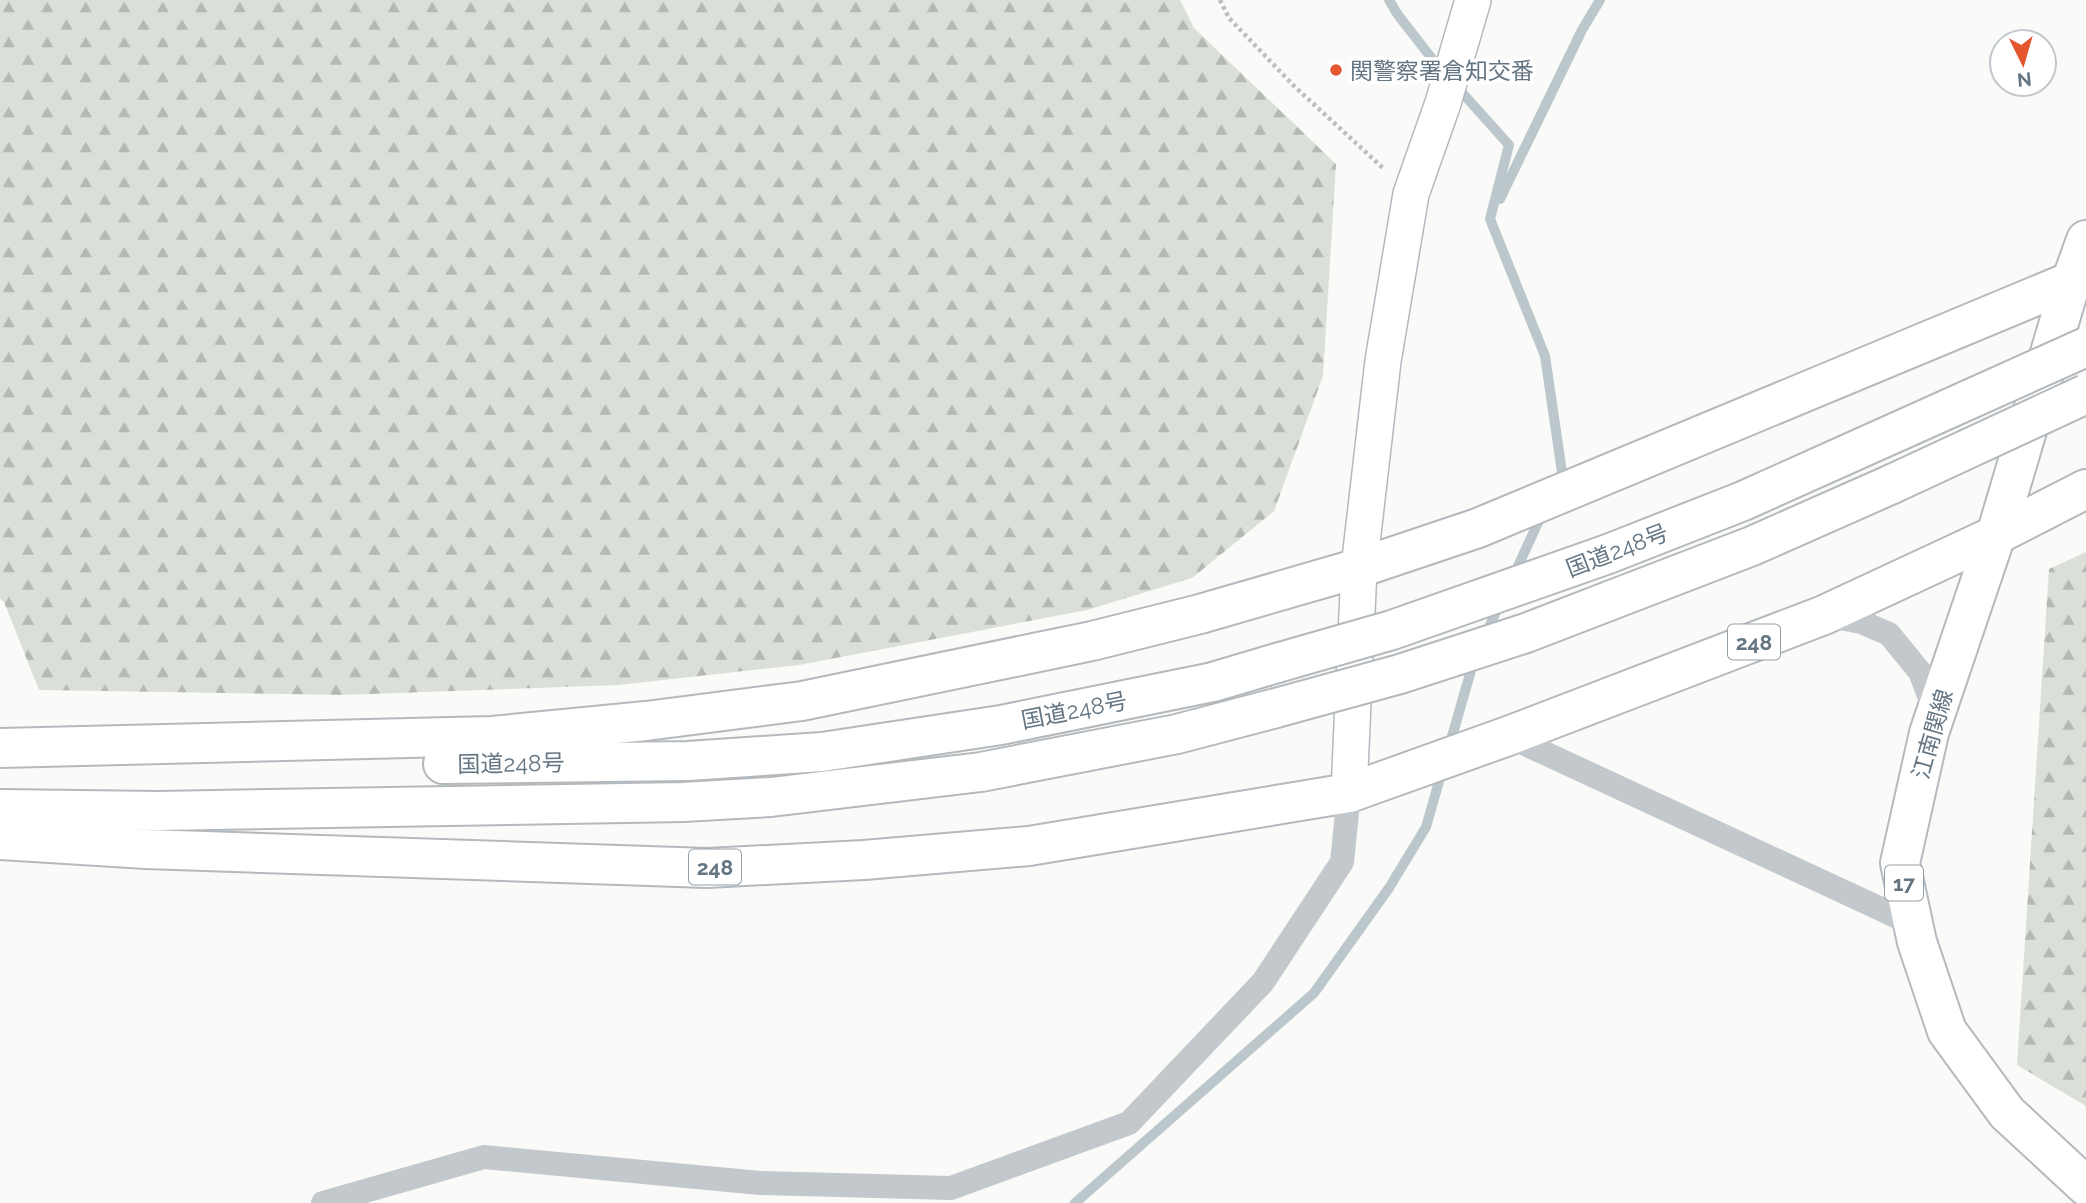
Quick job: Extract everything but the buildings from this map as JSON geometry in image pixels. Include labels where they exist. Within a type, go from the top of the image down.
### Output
[{"type":"main road","name":"江南関線","points":[[2086,240],[2078,279],[1929,733],[1900,863],[1917,942],[1947,1031],[2007,1113],[2086,1185]]},
{"type":"main road","points":[[0,748],[492,736],[646,721],[802,701],[1092,641],[1200,614],[1359,568],[1478,528],[2078,279]]},
{"type":"main road","name":"国道248号","points":[[0,764],[167,766],[688,761],[822,752],[1001,725],[1213,682],[1392,630],[1608,554],[1743,501],[2086,346]]},
{"type":"main road","name":"国道248号","points":[[0,809],[173,811],[669,802],[771,797],[981,772],[1177,734],[1400,674],[1526,633],[1752,546],[2086,394]]},
{"type":"main road","name":"248","points":[[0,840],[146,849],[707,868],[864,860],[1029,846],[1349,793],[1508,736],[1824,615],[1996,535],[2086,489]]},
{"type":"street","points":[[323,1203],[484,1157],[760,1184],[951,1188],[1129,1123],[1263,982],[1342,862],[1349,793],[1359,568],[1383,361],[1411,194],[1443,103],[1473,0]]},
{"type":"street","points":[[1824,615],[1861,622],[1889,634],[1920,672],[1936,714]]},
{"type":"street","points":[[1508,736],[1913,924]]},
{"type":"path","points":[[1220,0],[1229,18],[1294,86],[1411,194]]},
{"type":"green space","points":[[0,0],[1180,0],[1194,28],[1336,164],[1323,376],[1274,511],[1192,578],[1087,610],[799,665],[618,685],[340,695],[39,690],[4,602],[0,599]]},
{"type":"green space","points":[[2086,552],[2086,1106],[2017,1065],[2049,569]]},
{"type":"waterway","points":[[1389,0],[1444,74]]},
{"type":"waterway","points":[[1500,199],[1582,30],[1600,0]]},
{"type":"waterway","points":[[1457,87],[1509,145],[1490,219],[1545,356],[1562,472],[1557,482]]},
{"type":"waterway","points":[[1513,577],[1542,514]]},
{"type":"waterway","points":[[1486,634],[1500,603]]},
{"type":"waterway","points":[[1449,747],[1474,660]]},
{"type":"waterway","points":[[1075,1203],[1314,993],[1389,888],[1426,827],[1442,771]]},
{"type":"place","name":"関警察署倉知交番","points":[[1336,70]]}]
